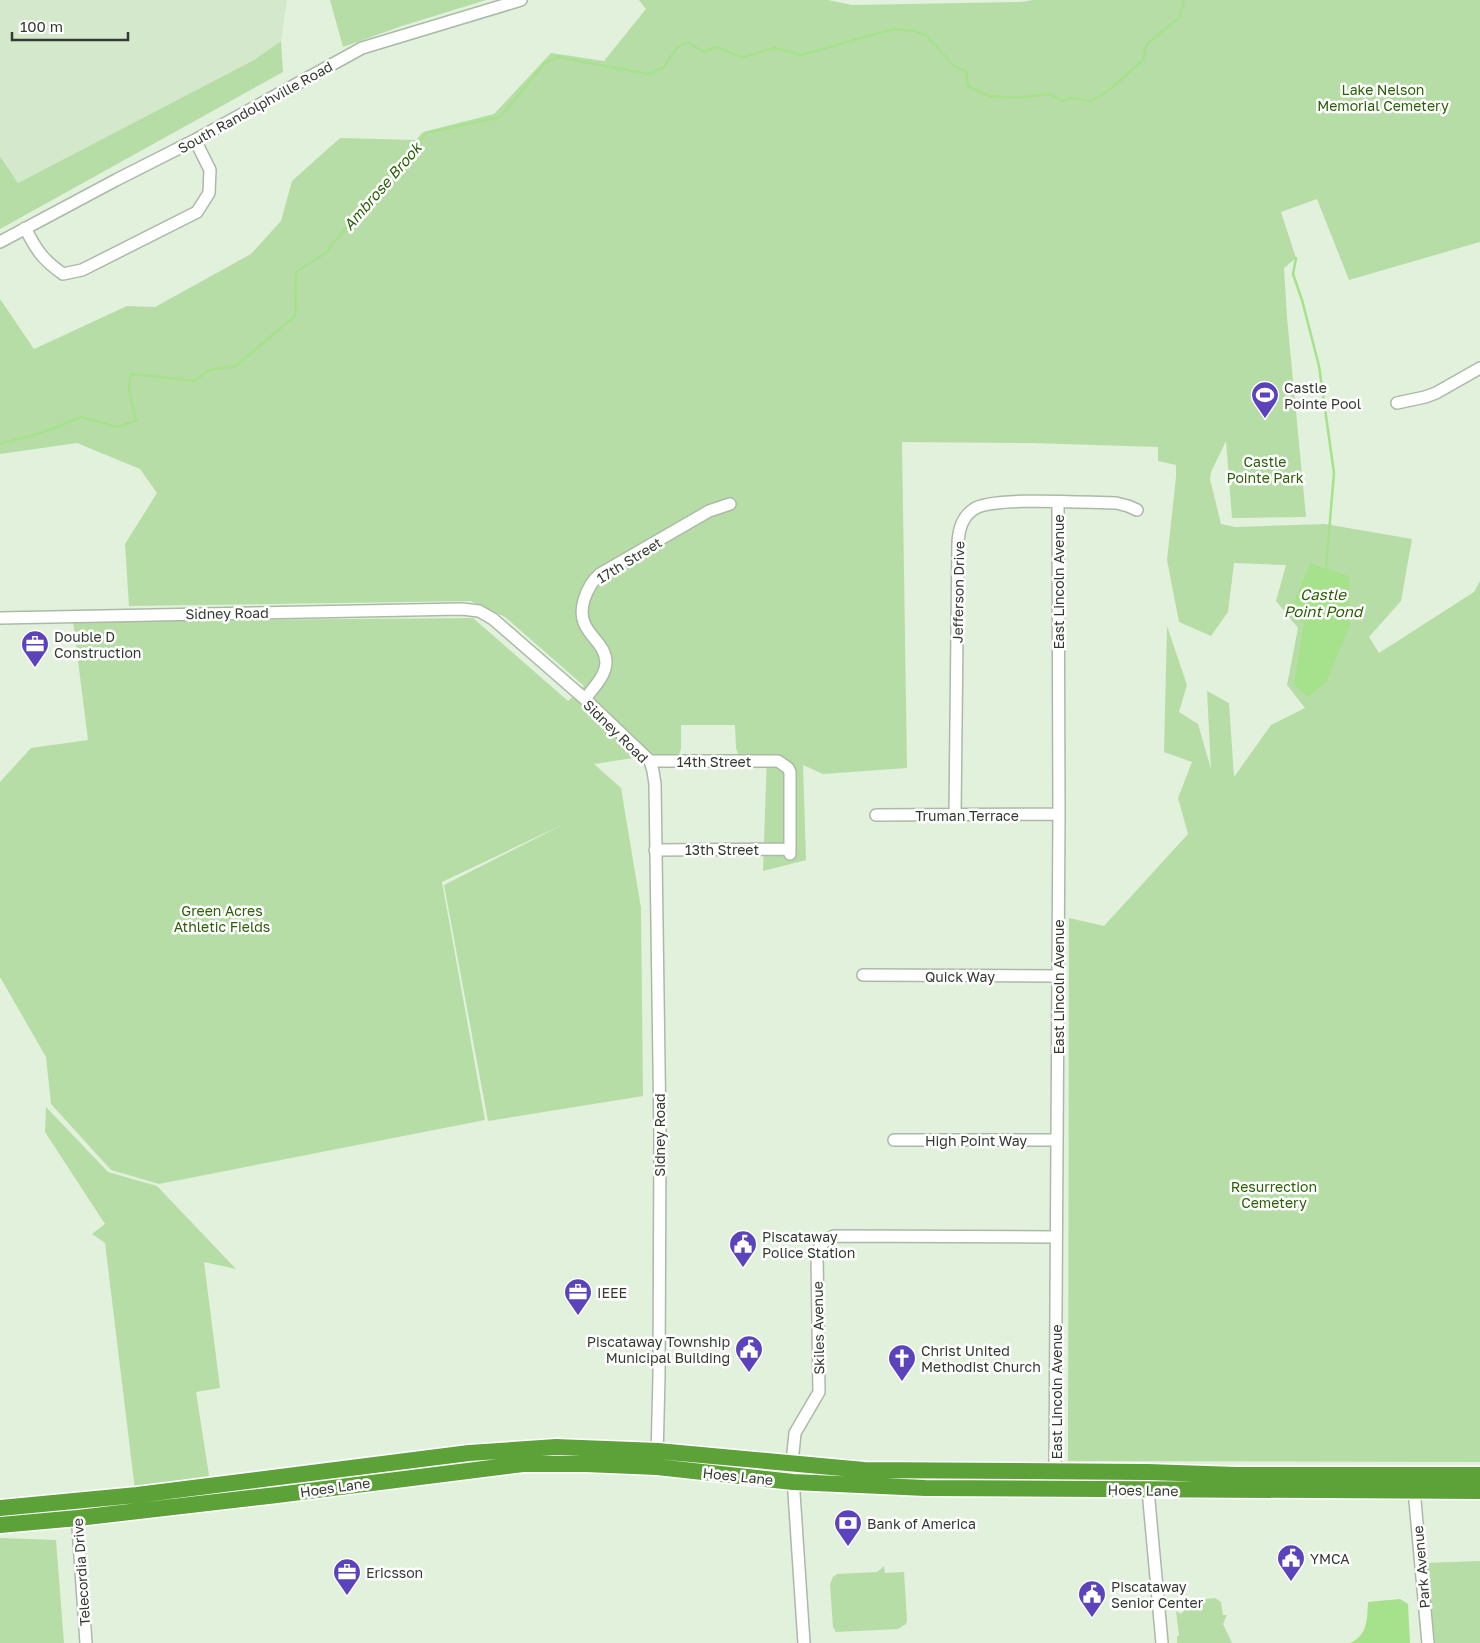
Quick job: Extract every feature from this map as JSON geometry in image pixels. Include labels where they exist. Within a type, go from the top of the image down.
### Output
[{"type":"highway","name":"Hoes Lane","points":[[0,1508],[76,1501],[469,1452],[556,1447],[657,1459],[793,1482],[925,1488],[1480,1491]]},
{"type":"highway","name":"Hoes Lane","points":[[0,1525],[267,1496],[523,1464],[585,1464],[657,1459],[792,1463],[864,1470],[1480,1475]]},
{"type":"street","name":"South Randolphville Road","points":[[0,242],[195,140],[362,48],[521,0]]},
{"type":"street","points":[[25,228],[36,250],[47,263],[63,274],[82,270],[197,212],[209,193],[210,170],[195,140]]},
{"type":"street","points":[[1397,403],[1436,393],[1480,368]]},
{"type":"street","name":"Jefferson Drive","points":[[955,815],[958,542],[961,522],[974,508],[999,502],[1116,503],[1137,510]]},
{"type":"street","name":"East Lincoln Avenue","points":[[1055,1472],[1059,814],[1058,502]]},
{"type":"street","name":"17th Street","points":[[585,699],[602,676],[606,665],[602,650],[582,620],[584,598],[595,579],[600,574],[709,511],[730,504]]},
{"type":"street","name":"Sidney Road","points":[[0,618],[462,609],[479,612],[493,618],[585,699],[650,761],[654,784],[660,1136],[657,1459]]},
{"type":"street","name":"14th Street","points":[[650,761],[778,761],[788,768],[790,772],[790,852]]},
{"type":"street","name":"Truman Terrace","points":[[876,815],[1059,814]]},
{"type":"street","name":"13th Street","points":[[655,850],[790,852]]},
{"type":"street","name":"Quick Way","points":[[863,975],[1058,976]]},
{"type":"street","name":"High Point Way","points":[[894,1140],[1057,1140]]},
{"type":"street","name":"Skiles Avenue","points":[[804,1643],[792,1463],[794,1433],[819,1392],[817,1254],[820,1246],[834,1236],[1056,1237]]},
{"type":"street","points":[[1148,1490],[1162,1643]]},
{"type":"street","name":"Park Avenue","points":[[1414,1490],[1428,1643]]},
{"type":"street","name":"Telecordia Drive","points":[[76,1501],[86,1643]]},
{"type":"shaded area","points":[[0,0],[287,0],[281,41],[254,60],[18,183],[0,156]]},
{"type":"green space","points":[[330,0],[486,0],[402,26],[343,47]]},
{"type":"green space","points":[[639,0],[828,0],[852,5],[1021,2],[1033,0],[1480,0],[1480,242],[1349,280],[1317,199],[1281,212],[1296,258],[1284,268],[1306,517],[1232,518],[1226,441],[1211,472],[1210,479],[1221,524],[1235,527],[1325,524],[1412,539],[1401,601],[1369,637],[1379,653],[1474,592],[1480,581],[1480,1462],[1068,1461],[1069,918],[1104,926],[1188,834],[1178,798],[1192,762],[1164,752],[1167,626],[1187,685],[1179,712],[1198,724],[1211,769],[1207,691],[1229,703],[1234,777],[1271,725],[1305,708],[1287,685],[1298,628],[1276,601],[1286,565],[1234,563],[1228,612],[1211,636],[1179,622],[1167,560],[1176,465],[1158,461],[1158,447],[1032,443],[902,442],[907,768],[823,774],[803,765],[806,860],[763,871],[767,755],[738,754],[735,725],[681,725],[681,749],[679,755],[653,755],[594,764],[621,788],[641,908],[643,1096],[488,1121],[444,885],[566,823],[442,882],[485,1120],[159,1184],[111,1170],[51,1104],[46,1057],[0,977],[0,782],[31,748],[88,740],[73,621],[473,618],[568,701],[584,686],[505,617],[470,601],[129,606],[125,544],[157,493],[140,469],[77,443],[0,454],[0,299],[34,349],[127,306],[155,307],[251,254],[281,221],[292,181],[340,138],[416,140],[423,132],[494,114],[551,53],[604,61],[646,9]]},
{"type":"green space","points":[[281,41],[283,72],[0,229],[0,156],[18,183],[254,60]]},
{"type":"green space","points":[[46,1107],[108,1172],[157,1186],[236,1269],[204,1262],[220,1388],[196,1392],[210,1482],[135,1490],[105,1243],[92,1234],[105,1224],[45,1132]]},
{"type":"green space","points":[[0,1538],[56,1540],[64,1643],[0,1643]]},
{"type":"green space","points":[[1480,1561],[1480,1643],[1434,1643],[1424,1563]]},
{"type":"green space","points":[[884,1566],[885,1573],[904,1572],[906,1624],[898,1629],[836,1632],[833,1627],[830,1584],[833,1577],[837,1574],[877,1572]]},
{"type":"green space","points":[[1215,1598],[1221,1602],[1223,1615],[1227,1615],[1223,1624],[1232,1643],[1177,1643],[1177,1636],[1179,1636],[1176,1611],[1181,1614],[1187,1607],[1181,1602],[1179,1603],[1180,1600],[1185,1603],[1186,1601]]},
{"type":"water","name":"Castle Point Pond","points":[[1310,563],[1349,576],[1350,625],[1326,682],[1308,697],[1294,684],[1304,624],[1291,609]]},
{"type":"water","points":[[1400,1599],[1408,1604],[1410,1643],[1350,1643],[1356,1640],[1363,1631],[1367,1620],[1368,1602]]},
{"type":"waterway","name":"Ambrose Brook","points":[[0,444],[41,433],[82,417],[117,427],[136,421],[129,389],[131,374],[195,381],[209,370],[236,366],[295,316],[296,272],[324,254],[427,133],[500,117],[545,63],[558,57],[648,74],[664,67],[677,48],[688,42],[703,52],[717,47],[742,57],[775,48],[801,55],[894,29],[914,31],[926,35],[954,66],[966,71],[968,86],[989,96],[1016,98],[1050,94],[1062,101],[1072,98],[1092,101],[1113,87],[1143,60],[1147,44],[1180,17],[1184,0]]},
{"type":"waterway","name":"Ambrose Brook","points":[[1296,258],[1293,274],[1302,300],[1319,366],[1334,473],[1326,568]]},
{"type":"place","name":"Castle Pointe Pool","points":[[1265,419]]},
{"type":"place","name":"Double D Construction","points":[[35,668]]},
{"type":"place","name":"Piscataway Police Station","points":[[743,1268]]},
{"type":"place","name":"IEEE","points":[[578,1316]]},
{"type":"place","name":"Piscataway Township Municipal Building","points":[[749,1373]]},
{"type":"place","name":"Christ United Methodist Church","points":[[902,1382]]},
{"type":"place","name":"Bank of America","points":[[848,1547]]},
{"type":"place","name":"YMCA","points":[[1291,1582]]},
{"type":"place","name":"Ericsson","points":[[347,1596]]},
{"type":"place","name":"Piscataway Senior Center","points":[[1092,1618]]},
{"type":"park label","name":"Lake Nelson Memorial Cemetery","points":[[1383,98]]},
{"type":"park label","name":"Castle Pointe Park","points":[[1265,470]]},
{"type":"park label","name":"Green Acres Athletic Fields","points":[[222,918]]},
{"type":"park label","name":"Resurrection Cemetery","points":[[1274,1194]]}]
